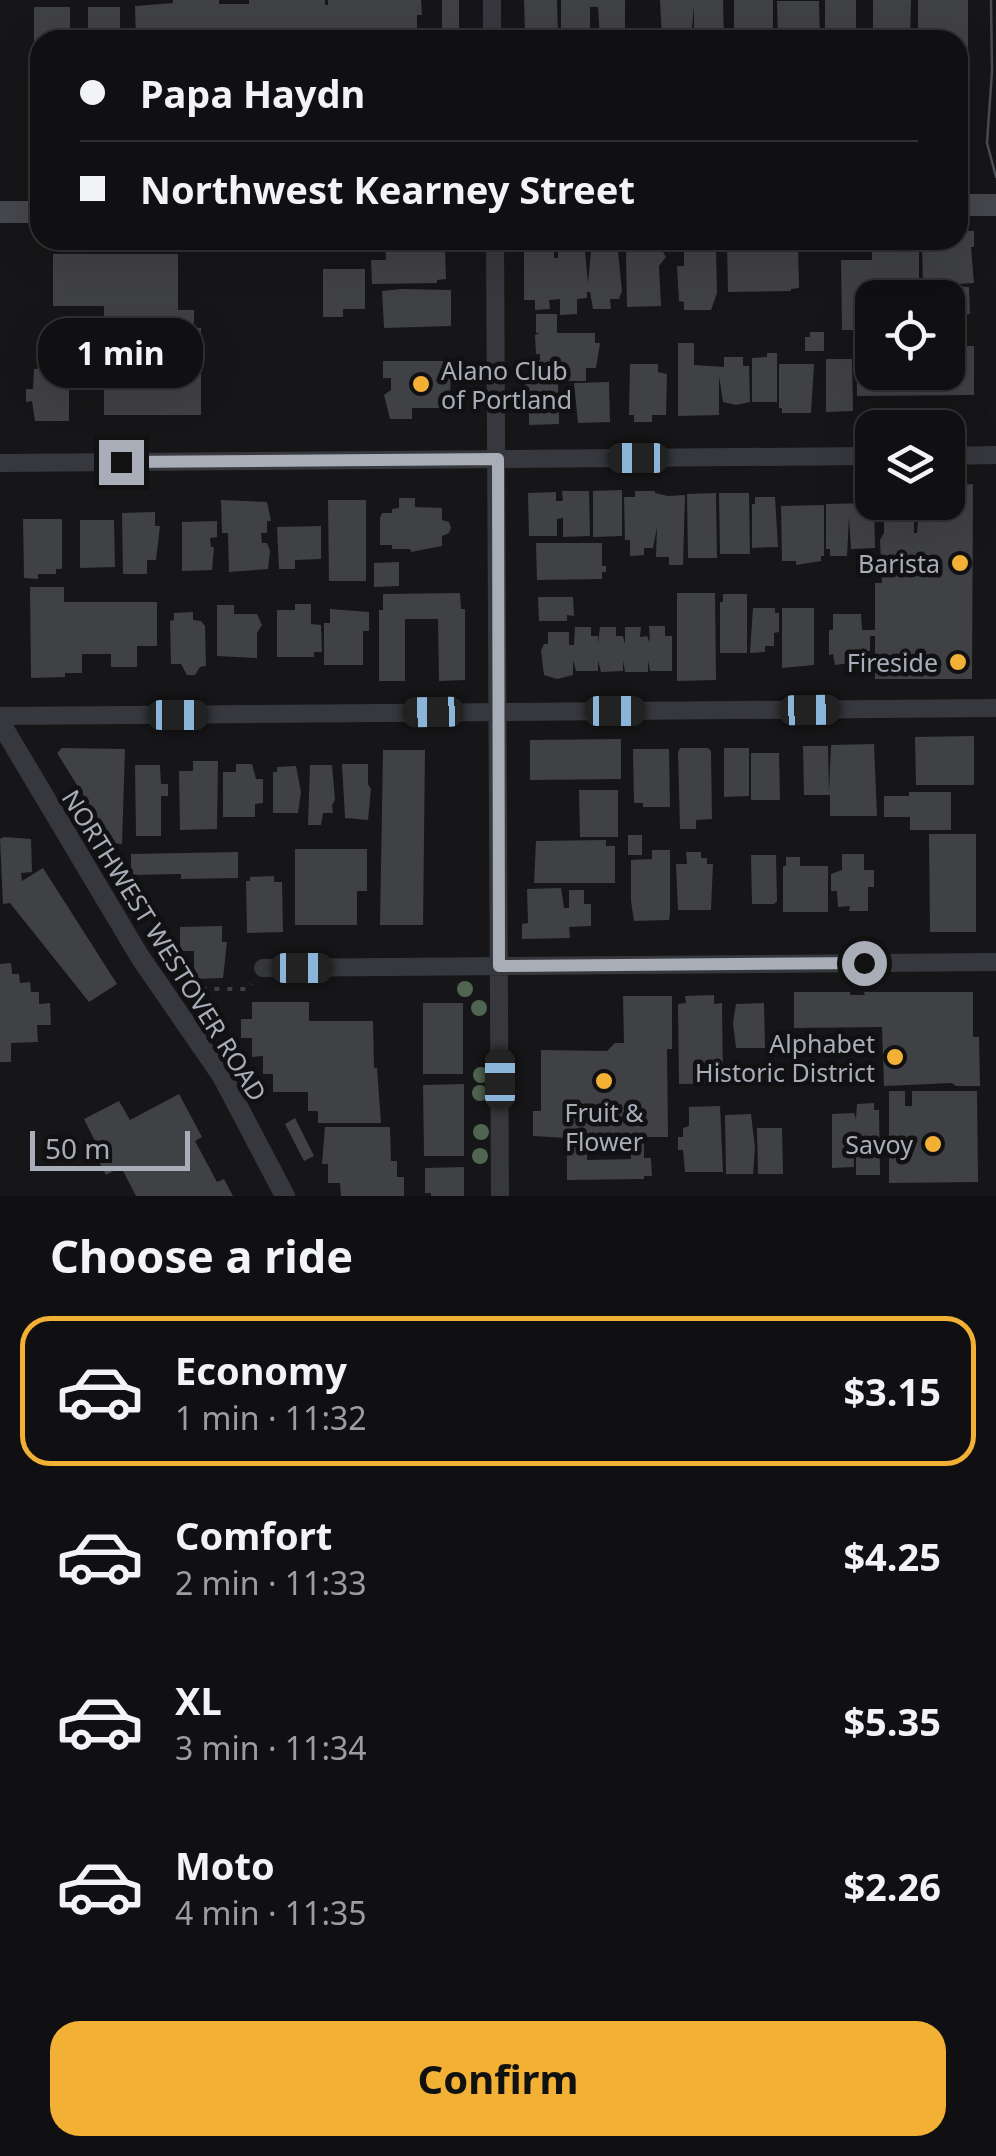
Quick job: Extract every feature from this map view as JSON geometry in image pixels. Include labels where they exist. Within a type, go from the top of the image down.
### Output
[{"type":"main road","points":[[968,205],[996,205]]},
{"type":"main road","points":[[0,212],[30,212]]},
{"type":"street","points":[[492,0],[492,30]]},
{"type":"street","points":[[495,250],[500,1196]]},
{"type":"street","points":[[0,463],[855,456]]},
{"type":"street","points":[[965,456],[996,456]]},
{"type":"street","points":[[0,719],[996,708]]},
{"type":"street","name":"NORTHWEST WESTOVER ROAD","points":[[0,719],[130,940],[222,1076],[285,1196]]},
{"type":"street","points":[[262,968],[996,962]]},
{"type":"path","points":[[174,1005],[200,989],[248,989],[262,968]]},
{"type":"building","points":[[325,0],[328,5],[328,0],[421,0],[422,15],[417,15],[417,30],[136,30],[135,6]]},
{"type":"building","points":[[442,0],[459,0],[459,30],[442,30]]},
{"type":"building","points":[[524,0],[557,0],[558,30],[525,30]]},
{"type":"building","points":[[561,0],[625,0],[625,30],[599,30],[598,7],[590,7],[590,30],[561,30]]},
{"type":"building","points":[[660,0],[723,0],[724,30],[694,30],[694,6],[692,30],[662,30]]},
{"type":"building","points":[[734,0],[773,0],[773,30],[734,30]]},
{"type":"building","points":[[825,0],[856,0],[856,28],[825,30]]},
{"type":"building","points":[[873,0],[911,0],[910,30],[873,30]]},
{"type":"building","points":[[918,0],[968,0],[968,30],[918,30]]},
{"type":"building","points":[[777,1],[819,1],[820,30],[778,30]]},
{"type":"building","points":[[34,7],[70,7],[70,30],[34,30]]},
{"type":"building","points":[[88,7],[120,7],[120,30],[88,30]]},
{"type":"building","points":[[968,231],[974,231],[974,283],[923,280],[922,250],[968,250]]},
{"type":"building","points":[[385,250],[445,250],[446,279],[437,283],[372,284],[371,260],[386,260]]},
{"type":"building","points":[[662,250],[666,257],[659,266],[661,306],[627,307],[626,252]]},
{"type":"building","points":[[727,250],[798,250],[799,288],[728,292]]},
{"type":"building","points":[[872,250],[919,250],[919,280],[855,280],[855,330],[842,330],[841,260],[872,260]]},
{"type":"building","points":[[585,251],[588,283],[591,252],[618,251],[622,291],[619,299],[610,299],[611,309],[593,309],[590,292],[587,298],[577,299],[577,314],[560,315],[560,299],[549,300],[550,309],[535,310],[535,300],[524,300],[524,252],[554,252],[554,258],[558,258],[558,252]]},
{"type":"building","points":[[684,251],[716,251],[717,293],[711,310],[684,310],[684,302],[679,301],[677,266],[684,266]]},
{"type":"building","points":[[53,254],[178,254],[178,310],[194,310],[194,328],[201,328],[201,415],[104,415],[104,335],[113,335],[113,327],[104,327],[104,306],[53,306]]},
{"type":"building","points":[[323,269],[365,269],[365,309],[343,309],[343,317],[323,317]]},
{"type":"building","points":[[965,287],[969,287],[970,314],[965,314]]},
{"type":"building","points":[[451,290],[451,326],[384,328],[382,291]]},
{"type":"building","points":[[536,314],[557,314],[557,333],[595,333],[595,343],[600,343],[596,368],[586,368],[586,381],[558,381],[559,424],[529,425],[529,411],[525,411],[525,382],[540,382],[536,378],[535,360],[540,360],[540,354],[536,354],[535,335],[540,333],[536,333]]},
{"type":"building","points":[[810,332],[824,332],[824,351],[805,351],[805,337],[810,337]]},
{"type":"building","points":[[678,343],[694,343],[694,365],[724,367],[724,357],[743,357],[743,366],[749,366],[750,402],[723,402],[719,376],[719,415],[678,416]]},
{"type":"building","points":[[965,346],[974,346],[974,395],[857,396],[857,390],[965,390]]},
{"type":"building","points":[[767,353],[777,353],[777,402],[752,402],[752,358],[767,357]]},
{"type":"building","points":[[826,359],[852,359],[853,411],[826,412]]},
{"type":"building","points":[[50,361],[69,361],[69,421],[35,421],[32,401],[26,402],[26,389],[33,389],[34,369],[50,368]]},
{"type":"building","name":"Alano Club of Portland","points":[[383,361],[443,361],[443,373],[451,373],[445,408],[412,408],[412,419],[390,419],[384,395],[391,390],[391,378],[383,378]]},
{"type":"building","points":[[630,364],[658,364],[658,372],[667,374],[666,415],[652,415],[652,422],[634,422],[634,415],[629,415]]},
{"type":"building","points":[[779,364],[814,364],[811,413],[782,413]]},
{"type":"building","points":[[609,382],[610,422],[578,423],[574,383]]},
{"type":"building","points":[[973,484],[972,679],[875,679],[875,636],[870,636],[866,661],[835,665],[833,654],[829,655],[833,614],[861,614],[862,630],[875,630],[875,583],[882,583],[880,540],[884,520],[914,520],[917,533],[918,520],[965,520],[965,485]]},
{"type":"building","points":[[622,490],[622,536],[593,537],[593,491]]},
{"type":"building","points":[[562,491],[589,491],[590,536],[563,537],[563,518],[557,519],[557,536],[529,536],[528,493],[556,492],[556,501],[563,501]]},
{"type":"building","points":[[635,491],[685,495],[683,565],[669,565],[669,557],[656,557],[657,527],[653,548],[644,548],[644,555],[630,556],[630,540],[625,540],[624,497],[635,497]]},
{"type":"building","points":[[716,493],[717,558],[688,558],[687,494]]},
{"type":"building","points":[[719,493],[749,493],[750,554],[720,554]]},
{"type":"building","points":[[755,497],[775,497],[778,547],[752,548]]},
{"type":"building","points":[[399,498],[415,498],[415,507],[442,508],[442,520],[449,522],[451,528],[442,536],[442,546],[411,552],[380,545],[382,513],[399,508]]},
{"type":"building","points":[[221,500],[267,502],[271,521],[267,521],[267,533],[261,533],[262,543],[267,543],[270,551],[268,569],[229,572],[228,533],[222,533]]},
{"type":"building","points":[[328,500],[366,500],[366,581],[329,581]]},
{"type":"building","points":[[855,503],[855,520],[874,520],[875,548],[851,549],[849,517],[847,556],[830,556],[830,549],[826,549],[826,504]]},
{"type":"building","points":[[824,505],[821,561],[796,565],[796,561],[782,561],[781,506]]},
{"type":"building","points":[[155,512],[155,526],[160,526],[156,560],[147,560],[147,574],[123,574],[122,513]]},
{"type":"building","points":[[23,519],[62,519],[62,569],[56,569],[56,574],[24,578]]},
{"type":"building","points":[[80,520],[114,520],[115,567],[80,568]]},
{"type":"building","points":[[217,521],[217,537],[210,538],[214,547],[212,570],[182,571],[182,522]]},
{"type":"building","points":[[321,526],[321,559],[295,560],[295,569],[279,569],[277,527]]},
{"type":"building","points":[[536,543],[602,543],[602,566],[606,566],[606,572],[602,572],[602,579],[537,580]]},
{"type":"building","points":[[399,562],[399,586],[374,587],[374,563]]},
{"type":"building","points":[[30,587],[64,587],[64,602],[157,602],[157,646],[137,646],[137,667],[111,667],[111,654],[82,654],[82,673],[31,678]]},
{"type":"building","points":[[460,593],[461,609],[465,609],[465,680],[439,681],[438,619],[405,619],[405,681],[379,681],[379,610],[383,610],[383,594]]},
{"type":"building","points":[[677,593],[715,593],[716,680],[677,681]]},
{"type":"building","points":[[723,594],[747,594],[747,653],[720,653]]},
{"type":"building","points":[[538,597],[573,597],[574,616],[567,615],[567,621],[539,621]]},
{"type":"building","points":[[295,604],[311,604],[311,624],[321,625],[322,652],[314,652],[314,657],[277,657],[277,610],[295,610]]},
{"type":"building","points":[[217,605],[234,605],[234,614],[257,614],[262,625],[257,633],[257,658],[217,656]]},
{"type":"building","points":[[753,608],[775,608],[775,613],[779,613],[774,646],[765,646],[765,652],[750,653]]},
{"type":"building","points":[[782,608],[814,608],[814,665],[782,668]]},
{"type":"building","points":[[330,609],[369,612],[369,631],[363,631],[363,665],[324,665],[324,623],[330,623]]},
{"type":"building","points":[[193,612],[193,620],[205,626],[206,666],[200,667],[195,675],[187,675],[181,664],[171,664],[170,621],[174,620],[174,613]]},
{"type":"building","points":[[649,626],[665,626],[665,636],[672,636],[672,671],[650,671],[648,660],[648,672],[625,672],[623,660],[623,671],[601,672],[598,660],[598,671],[576,671],[573,660],[573,675],[557,679],[544,675],[541,651],[548,644],[548,632],[569,632],[569,645],[574,645],[575,627],[591,627],[591,636],[598,636],[598,644],[600,627],[616,627],[616,636],[623,636],[625,644],[625,627],[641,627],[640,637],[647,636],[650,643]]},
{"type":"building","points":[[974,736],[974,785],[916,785],[915,737]]},
{"type":"building","points":[[621,739],[621,779],[530,780],[530,740]]},
{"type":"building","points":[[874,744],[877,816],[830,816],[830,795],[804,795],[803,746],[828,746],[829,793],[831,745]]},
{"type":"building","points":[[62,748],[125,749],[122,844],[113,843],[57,753]]},
{"type":"building","points":[[680,748],[711,751],[712,819],[696,820],[696,829],[680,829]]},
{"type":"building","points":[[724,748],[749,748],[749,796],[724,797]]},
{"type":"building","points":[[633,749],[669,749],[670,807],[634,803]]},
{"type":"building","points":[[383,750],[425,750],[423,925],[380,925]]},
{"type":"building","points":[[751,753],[779,753],[780,800],[751,800]]},
{"type":"building","points":[[193,761],[218,761],[217,829],[180,830],[179,771],[193,771]]},
{"type":"building","points":[[236,764],[252,764],[256,779],[263,779],[263,803],[255,804],[255,817],[223,817],[223,772],[236,772]]},
{"type":"building","points":[[342,764],[368,764],[368,820],[345,818]]},
{"type":"building","points":[[135,765],[160,765],[161,784],[168,784],[168,796],[161,796],[161,836],[136,836]]},
{"type":"building","points":[[310,765],[332,765],[333,813],[323,813],[321,825],[308,825]]},
{"type":"building","points":[[296,766],[301,792],[298,813],[273,813],[273,772],[277,772],[277,767]]},
{"type":"building","points":[[579,790],[618,790],[618,837],[580,837]]},
{"type":"building","points":[[909,792],[951,792],[951,830],[910,830],[910,817],[884,817],[884,796],[909,796]]},
{"type":"building","points":[[929,834],[976,834],[976,932],[930,932]]},
{"type":"building","points":[[628,835],[642,835],[642,855],[628,855]]},
{"type":"building","points":[[0,839],[31,839],[32,872],[21,873],[22,881],[43,868],[117,984],[89,1002],[10,903],[3,904]]},
{"type":"building","points":[[606,840],[606,846],[615,846],[615,883],[534,883],[536,841]]},
{"type":"building","points":[[295,849],[367,849],[367,891],[357,891],[357,925],[295,925]]},
{"type":"building","points":[[652,850],[670,850],[669,920],[634,921],[631,860],[652,859]]},
{"type":"building","points":[[238,852],[238,878],[131,875],[131,854]]},
{"type":"building","points":[[686,852],[701,852],[707,864],[713,864],[711,910],[678,910],[676,864],[687,864]]},
{"type":"building","points":[[842,854],[864,854],[864,870],[874,870],[874,887],[868,887],[868,911],[838,907],[837,891],[831,891],[831,874],[842,870]]},
{"type":"building","points":[[751,855],[776,855],[774,904],[752,904]]},
{"type":"building","points":[[786,857],[800,857],[800,866],[828,866],[828,912],[783,912]]},
{"type":"building","points":[[274,876],[274,882],[282,882],[283,932],[247,933],[246,881],[250,877]]},
{"type":"building","points":[[561,888],[564,908],[569,908],[569,890],[584,890],[584,904],[591,904],[591,926],[569,927],[570,938],[522,939],[522,924],[528,923],[527,889]]},
{"type":"building","points":[[222,926],[222,942],[227,942],[223,978],[194,979],[194,951],[180,951],[180,927]]},
{"type":"building","points":[[11,963],[12,974],[19,974],[20,983],[30,982],[31,992],[39,992],[39,1004],[50,1003],[51,1025],[37,1025],[38,1042],[11,1043],[11,1062],[0,1062],[0,964]]},
{"type":"building","points":[[794,992],[973,992],[973,1037],[979,1037],[980,1086],[884,1086],[882,1027],[794,1028]]},
{"type":"building","points":[[714,995],[714,1004],[722,1003],[723,1083],[679,1084],[678,1004],[686,1003],[685,996]]},
{"type":"building","name":"Fruit & Flower","points":[[623,996],[672,996],[672,1049],[667,1049],[668,1137],[644,1137],[644,1158],[651,1158],[652,1176],[567,1180],[567,1138],[533,1136],[533,1111],[541,1111],[541,1050],[607,1051],[615,1043],[624,1043]],"holes":[[[587,1137],[631,1137],[631,1159],[587,1160]]]},
{"type":"building","points":[[252,1002],[309,1002],[309,1021],[373,1021],[381,1123],[318,1123],[318,1111],[308,1111],[308,1092],[273,1092],[273,1074],[263,1074],[263,1056],[252,1057],[252,1038],[241,1038],[241,1019],[252,1019]]},
{"type":"building","points":[[423,1003],[463,1003],[463,1074],[423,1074]]},
{"type":"building","points":[[764,1003],[765,1048],[736,1048],[736,1004]]},
{"type":"building","points":[[464,1084],[464,1156],[424,1156],[423,1085]]},
{"type":"building","name":"Savoy","points":[[889,1091],[905,1091],[905,1106],[912,1106],[912,1091],[977,1091],[978,1182],[889,1183]]},
{"type":"building","points":[[179,1094],[202,1137],[195,1141],[217,1182],[224,1179],[233,1196],[136,1196],[121,1167],[106,1175],[84,1119],[119,1101],[130,1120]]},
{"type":"building","points":[[874,1103],[874,1110],[879,1110],[880,1175],[856,1175],[856,1138],[854,1167],[832,1168],[832,1114],[854,1113],[856,1119],[857,1104]]},
{"type":"building","points":[[720,1106],[723,1172],[685,1172],[678,1137],[683,1137],[683,1128],[689,1126],[689,1107]]},
{"type":"building","points":[[751,1114],[753,1174],[726,1174],[725,1115]]},
{"type":"building","points":[[295,1118],[314,1156],[304,1161],[285,1124]]},
{"type":"building","points":[[325,1127],[390,1127],[391,1161],[397,1161],[397,1177],[404,1177],[404,1196],[341,1196],[340,1183],[328,1183],[328,1164],[322,1164]]},
{"type":"building","points":[[757,1128],[782,1128],[783,1174],[758,1174]]},
{"type":"building","points":[[464,1167],[464,1196],[425,1193],[425,1168]]},
{"type":"tram line","points":[[991,0],[987,143],[996,177]]},
{"type":"place","name":"Alano Club of Portland","points":[[421,384]]},
{"type":"place","name":"Barista","points":[[960,563]]},
{"type":"place","name":"Fireside","points":[[958,662]]},
{"type":"place","name":"Alphabet Historic District","points":[[895,1057]]},
{"type":"place","name":"Fruit & Flower","points":[[604,1081]]},
{"type":"place","name":"Savoy","points":[[933,1144]]},
{"type":"route","points":[[121,462],[498,459],[499,966],[864,963]]}]
